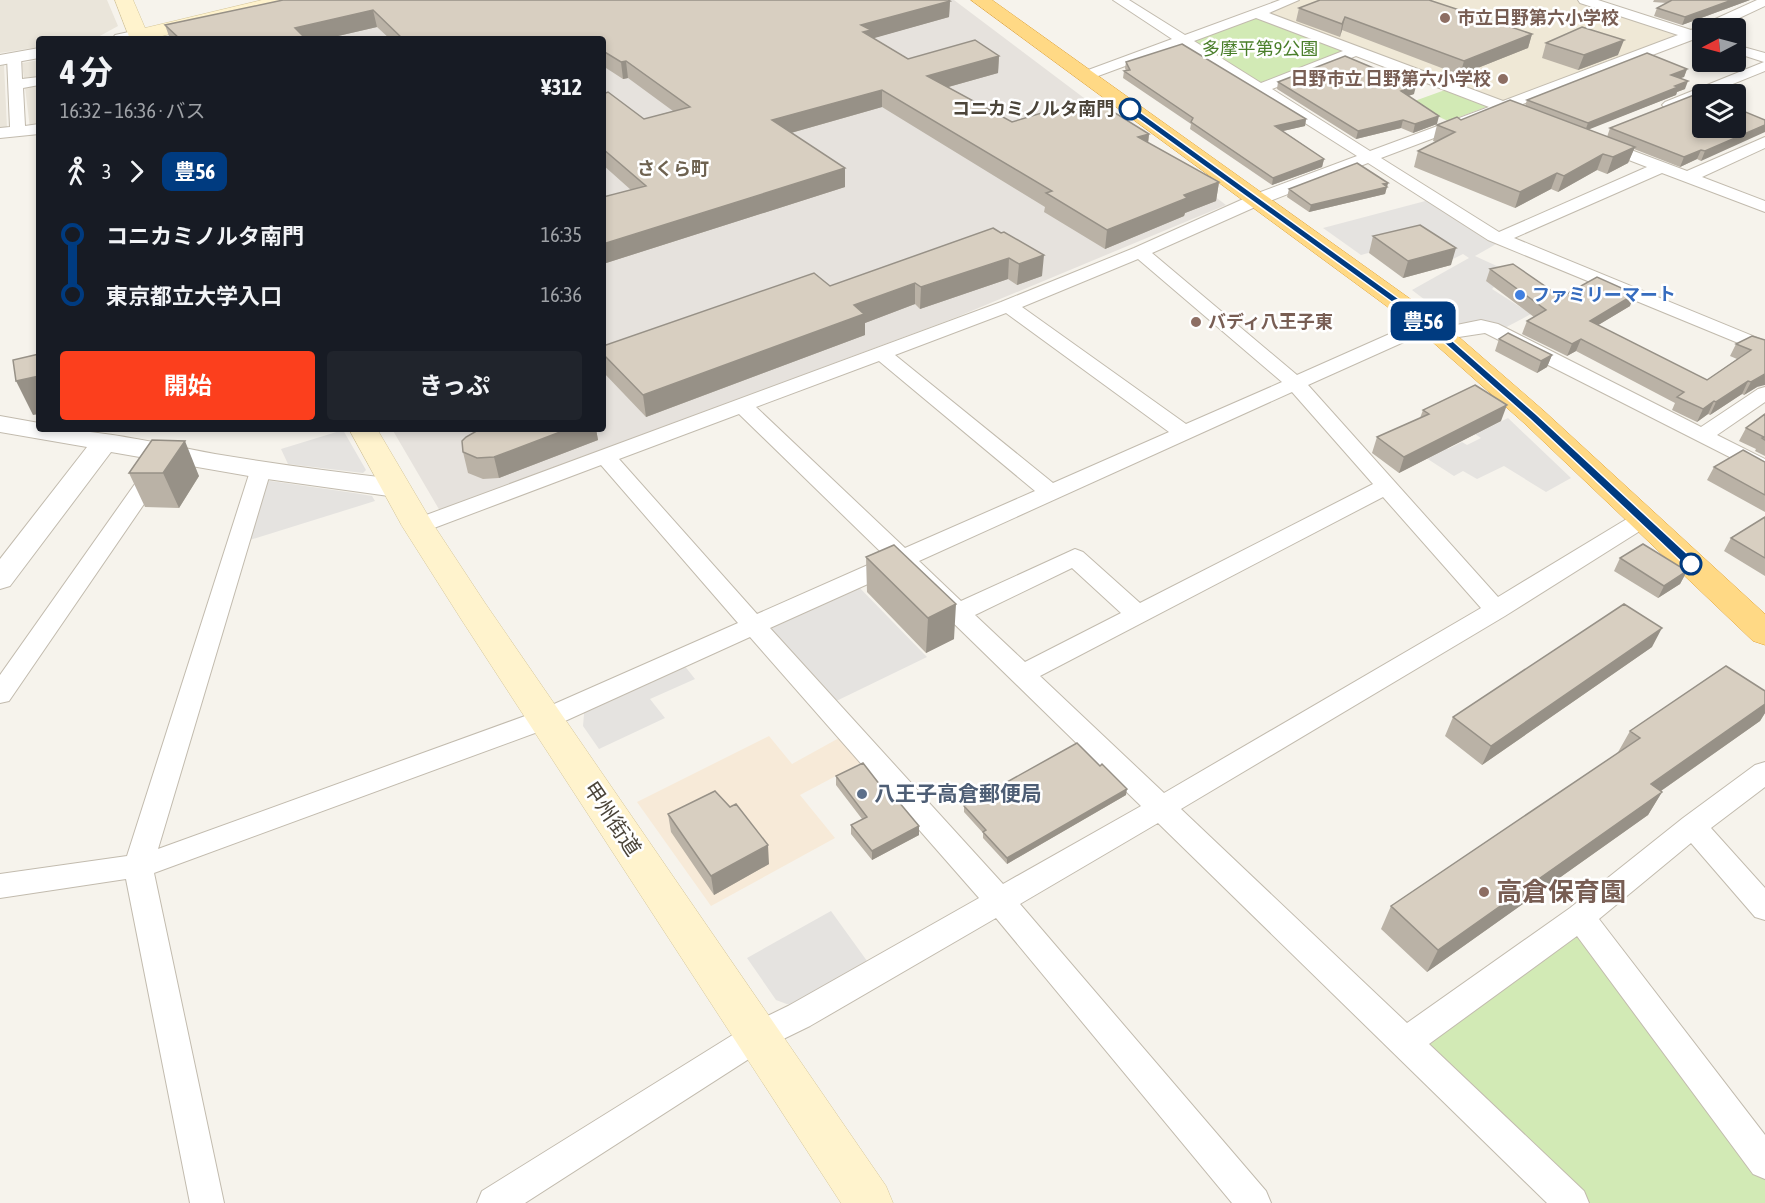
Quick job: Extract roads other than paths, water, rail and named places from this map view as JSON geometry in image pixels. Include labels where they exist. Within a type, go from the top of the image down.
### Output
[{"type":"highway","points":[[986,1],[1084,76],[1434,329],[1534,417],[1765,633]]},
{"type":"main road","points":[[124,0],[133,36]]},
{"type":"main road","points":[[141,36],[285,0]]},
{"type":"main road","name":"甲州街道","points":[[365,432],[418,526],[869,1203]]},
{"type":"street","points":[[1120,0],[1368,158],[1499,238],[1757,344],[1765,330]]},
{"type":"street","points":[[1084,76],[1292,0]]},
{"type":"street","points":[[1585,0],[1692,33]]},
{"type":"street","points":[[1728,18],[1759,2]]},
{"type":"street","points":[[1256,13],[1524,115]]},
{"type":"street","points":[[418,526],[1008,306],[1140,252],[1256,200],[1692,38]]},
{"type":"street","points":[[1259,89],[1355,51]]},
{"type":"street","points":[[1746,52],[1765,58]]},
{"type":"street","points":[[18,132],[16,85],[7,58],[36,53]]},
{"type":"street","points":[[1660,109],[1765,66]]},
{"type":"street","points":[[16,85],[36,82]]},
{"type":"street","points":[[0,133],[36,129]]},
{"type":"street","points":[[1608,130],[1587,138],[1765,207]]},
{"type":"street","points":[[1688,177],[1765,142]]},
{"type":"street","points":[[1499,238],[1662,167]]},
{"type":"street","points":[[1140,252],[1295,382],[1496,610]]},
{"type":"street","points":[[1008,306],[1183,432]]},
{"type":"street","points":[[0,886],[138,866],[545,719],[756,627],[1295,382],[1434,329],[1481,326],[1491,328],[1765,468]]},
{"type":"street","points":[[881,353],[1050,492]]},
{"type":"street","points":[[1703,435],[1765,393]]},
{"type":"street","points":[[742,405],[1572,1203]]},
{"type":"street","points":[[0,424],[36,430]]},
{"type":"street","points":[[50,432],[106,441],[167,455],[396,488]]},
{"type":"street","points":[[0,579],[106,441]]},
{"type":"street","points":[[0,694],[167,455]]},
{"type":"street","points":[[605,456],[870,758],[1000,901],[1254,1203]]},
{"type":"street","points":[[207,1203],[138,866],[260,470]]},
{"type":"street","points":[[1022,674],[1387,486]]},
{"type":"street","points":[[494,1203],[758,1036],[799,1016],[1161,808],[1496,610],[1643,519]]},
{"type":"street","points":[[958,613],[1075,556],[1137,614]]},
{"type":"street","points":[[1405,1042],[1580,917],[1693,826],[1765,772]]},
{"type":"street","points":[[1693,826],[1765,908]]},
{"type":"street","points":[[1580,917],[1765,1162]]},
{"type":"place","name":"市立日野第六小学校","points":[[1445,18]]},
{"type":"place","name":"日野市立 日野第六小学校","points":[[1503,79]]},
{"type":"place","name":"コニカミノルタ南門","points":[[1130,109]]},
{"type":"place","name":"ファミリーマート","points":[[1520,295]]},
{"type":"place","name":"バディ八王子東","points":[[1196,322]]},
{"type":"place","name":"八王子高倉郵便局","points":[[862,794]]},
{"type":"place","name":"高倉保育園","points":[[1484,892]]},
{"type":"district","name":"さくら町","points":[[673,169]]},
{"type":"park label","name":"多摩平第9公園","points":[[1260,49]]}]
